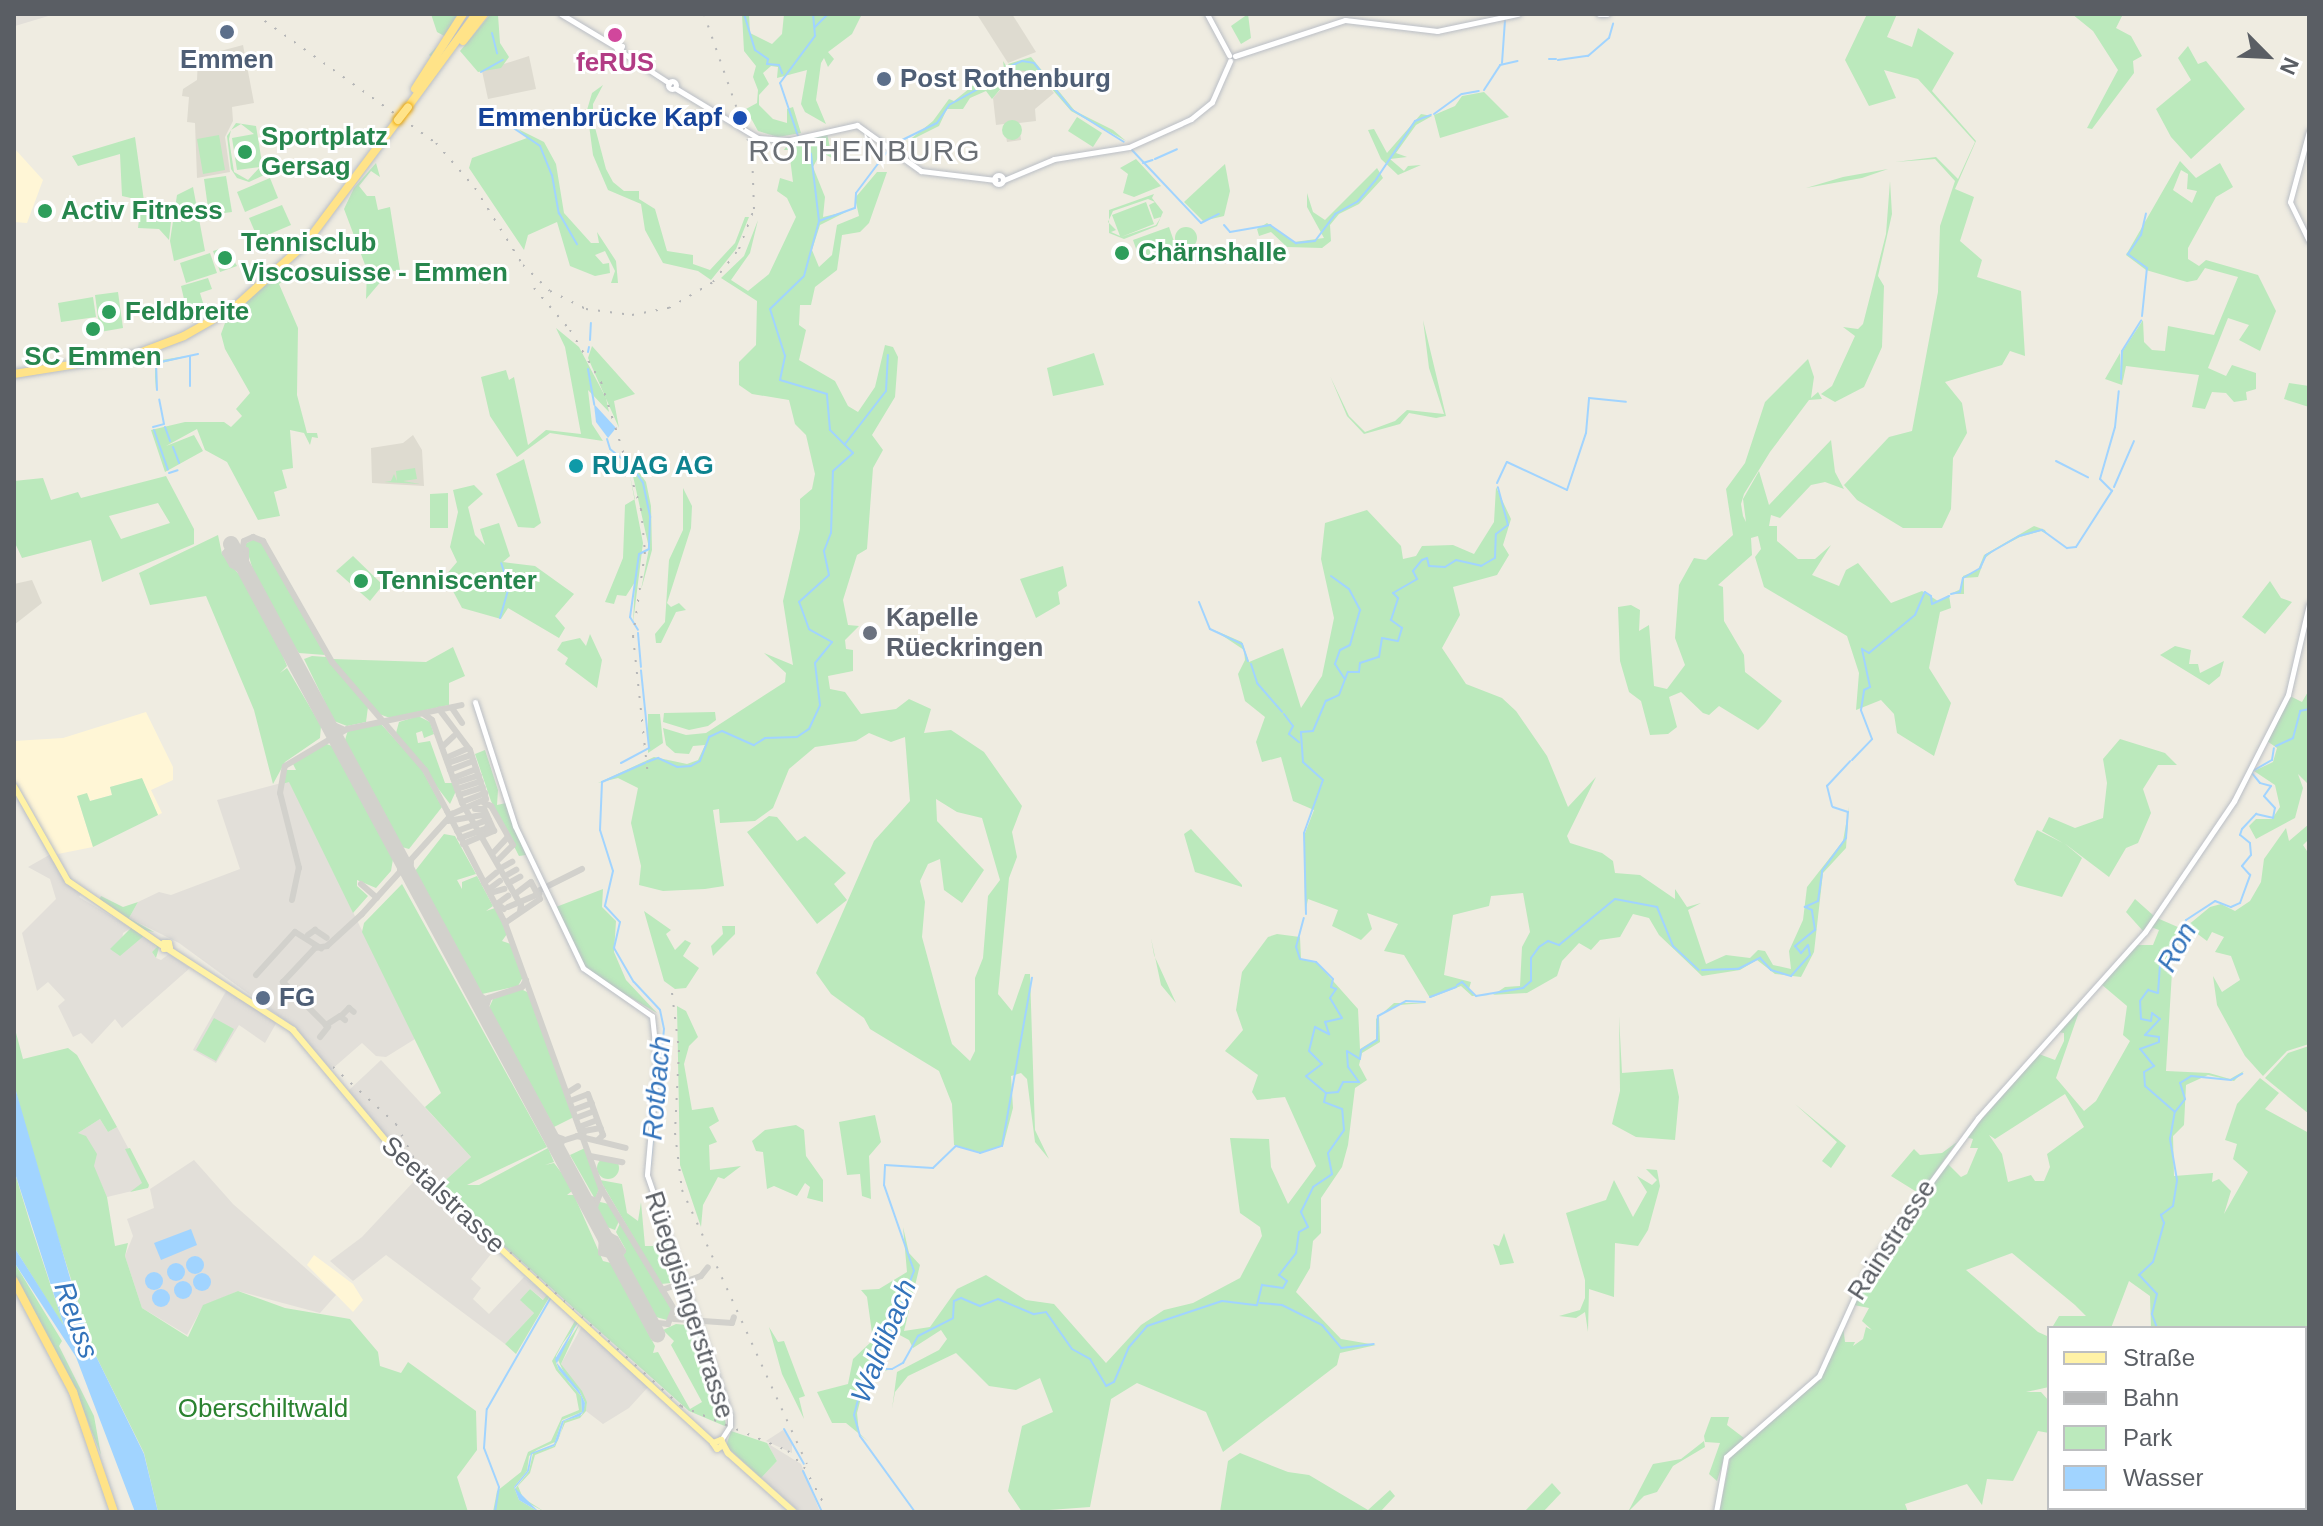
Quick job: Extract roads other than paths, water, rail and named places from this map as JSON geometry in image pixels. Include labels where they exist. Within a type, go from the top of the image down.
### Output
[{"type":"highway","points":[[406,105],[463,14]]},
{"type":"highway","points":[[415,89],[473,14]]},
{"type":"highway","points":[[436,70],[473,14]]},
{"type":"highway","points":[[14,371],[116,360],[184,336],[235,307],[286,261],[319,223],[406,105],[484,14]]},
{"type":"highway","points":[[14,1281],[78,1404],[111,1512]]},
{"type":"highway","points":[[14,1289],[75,1407],[111,1512]]},
{"type":"main road","points":[[561,14],[610,41],[669,83],[675,83],[675,88],[745,134],[786,140],[858,125],[897,157],[934,175],[995,180],[1000,184],[1057,158],[1129,147],[1187,121],[1212,102],[1231,57],[1328,23],[1372,20],[1441,31],[1518,14]]},
{"type":"main road","points":[[1207,14],[1231,57]]},
{"type":"main road","points":[[1599,14],[1607,14]]},
{"type":"main road","points":[[2309,131],[2290,202],[2309,241]]},
{"type":"main road","name":"Rainstrasse","points":[[1716,1512],[1726,1457],[1819,1376],[1869,1266],[1978,1118],[2145,932],[2239,793],[2248,766],[2288,695],[2309,604]]},
{"type":"main road","name":"Rüeggisingerstrasse","points":[[475,702],[515,826],[583,968],[593,980],[651,1012],[657,1062],[646,1171],[730,1415],[719,1443]]},
{"type":"main road","name":"Seetalstrasse","points":[[14,786],[66,879],[293,1030],[397,1154],[794,1512]]},
{"type":"water","points":[[594,404],[616,428],[608,438],[596,422]]},
{"type":"water","name":"Reuss","points":[[14,1084],[94,1352],[144,1454],[158,1512],[135,1512],[76,1357],[14,1262],[14,1247],[64,1326],[14,1170]]},
{"type":"water","points":[[191,1229],[197,1245],[161,1260],[154,1243]]},
{"type":"water","points":[[191,1256],[199,1256],[204,1265],[202,1272],[191,1274],[186,1269],[186,1261]]},
{"type":"water","points":[[172,1263],[180,1263],[185,1272],[183,1279],[172,1281],[167,1276],[167,1268]]},
{"type":"water","points":[[150,1272],[158,1272],[163,1281],[161,1288],[150,1290],[145,1285],[145,1277]]},
{"type":"water","points":[[198,1273],[206,1273],[211,1282],[209,1289],[198,1291],[193,1286],[193,1278]]},
{"type":"water","points":[[179,1281],[187,1281],[192,1290],[190,1297],[179,1299],[174,1294],[174,1286]]},
{"type":"water","points":[[157,1289],[165,1289],[170,1298],[168,1305],[157,1307],[152,1302],[152,1294]]},
{"type":"water","points":[[578,1321],[557,1363],[579,1390],[585,1403],[584,1411],[580,1416],[564,1421],[554,1446],[532,1454],[529,1471],[515,1488],[539,1512],[519,1500],[514,1487],[527,1471],[531,1453],[554,1444],[562,1421],[582,1412],[581,1396],[559,1370],[555,1359]]},
{"type":"waterway","points":[[744,14],[755,50],[768,59],[767,64],[779,65],[782,73]]},
{"type":"waterway","name":"Rotbach","points":[[647,762],[658,758],[677,767],[691,766],[700,761],[709,737],[722,731],[754,745],[765,738],[797,737],[809,729],[820,705],[815,663],[832,642],[809,629],[799,602],[829,575],[824,551],[831,533],[833,471],[853,453],[830,430],[827,394],[780,380],[785,356],[770,309],[804,276],[819,221],[811,154],[800,142],[780,83],[815,36],[813,14]]},
{"type":"waterway","points":[[815,27],[828,14]]},
{"type":"waterway","points":[[1502,63],[1505,20]]},
{"type":"waterway","points":[[1558,60],[1588,56],[1609,38],[1613,24]]},
{"type":"waterway","points":[[492,33],[497,53]]},
{"type":"waterway","points":[[1549,59],[1556,59]]},
{"type":"waterway","points":[[481,72],[503,60]]},
{"type":"waterway","points":[[1011,66],[1022,61],[1034,63],[1071,109],[1124,142]]},
{"type":"waterway","points":[[1484,90],[1500,65],[1518,61]]},
{"type":"waterway","points":[[819,221],[855,208],[856,193],[892,145],[937,123],[949,105],[982,87],[998,85],[1008,71]]},
{"type":"waterway","points":[[1434,114],[1462,94],[1479,91]]},
{"type":"waterway","points":[[493,114],[540,146],[552,175],[559,213],[577,244]]},
{"type":"waterway","points":[[1224,225],[1230,232],[1270,225],[1296,243],[1315,241],[1335,214],[1358,201],[1375,181],[1415,121],[1431,115]]},
{"type":"waterway","points":[[1131,149],[1201,223],[1219,214]]},
{"type":"waterway","points":[[1155,159],[1177,149]]},
{"type":"waterway","points":[[1143,163],[1153,160]]},
{"type":"waterway","points":[[2142,316],[2147,268],[2128,254],[2141,235],[2146,214]]},
{"type":"waterway","points":[[2121,379],[2122,351],[2141,321]]},
{"type":"waterway","points":[[590,340],[591,323]]},
{"type":"waterway","points":[[588,352],[589,347]]},
{"type":"waterway","points":[[157,390],[156,363],[198,354]]},
{"type":"waterway","points":[[845,444],[886,391],[888,355]]},
{"type":"waterway","points":[[190,356],[190,386]]},
{"type":"waterway","points":[[588,369],[594,404]]},
{"type":"waterway","points":[[1951,594],[1960,592],[1963,578],[1980,568],[1986,555],[2019,536],[2042,530],[2067,548],[2076,547],[2112,491],[2100,479],[2115,427],[2119,391]]},
{"type":"waterway","points":[[1497,483],[1507,462],[1567,490],[1586,433],[1589,398],[1626,402]]},
{"type":"waterway","points":[[153,427],[164,424],[159,399]]},
{"type":"waterway","points":[[165,427],[170,441]]},
{"type":"waterway","points":[[154,430],[168,470]]},
{"type":"waterway","points":[[607,439],[610,449],[625,461]]},
{"type":"waterway","points":[[2114,487],[2134,441]]},
{"type":"waterway","points":[[173,447],[179,463]]},
{"type":"waterway","points":[[2056,461],[2088,477]]},
{"type":"waterway","points":[[633,468],[643,483],[650,517],[649,549],[639,554],[630,617],[638,630]]},
{"type":"waterway","points":[[169,473],[178,470]]},
{"type":"waterway","points":[[1306,914],[1304,833],[1323,780],[1303,762],[1301,732],[1313,731],[1326,701],[1339,695],[1348,672],[1359,672],[1360,663],[1379,657],[1382,638],[1398,641],[1402,628],[1391,620],[1398,598],[1393,593],[1417,579],[1413,571],[1422,560],[1427,558],[1429,566],[1445,567],[1456,560],[1481,566],[1495,558],[1496,534],[1508,525],[1498,487]]},
{"type":"waterway","points":[[500,618],[509,587],[501,563]]},
{"type":"waterway","points":[[1331,576],[1349,589],[1360,610],[1350,645],[1340,650],[1335,664],[1344,678]]},
{"type":"waterway","points":[[1852,760],[1872,739],[1861,710],[1864,690],[1870,687],[1862,649],[1869,653],[1915,615],[1925,592],[1931,596],[1932,604],[1949,596]]},
{"type":"waterway","points":[[1199,602],[1210,629],[1242,644],[1248,661]]},
{"type":"waterway","points":[[638,633],[641,667]]},
{"type":"waterway","points":[[1251,664],[1257,683],[1282,712]]},
{"type":"waterway","points":[[621,763],[649,748],[641,670]]},
{"type":"waterway","name":"Ron","points":[[2276,746],[2293,738],[2300,711],[2309,709]]},
{"type":"waterway","points":[[1284,714],[1293,726],[1289,734],[1299,742]]},
{"type":"waterway","name":"Ron","points":[[2156,1326],[2152,1314],[2157,1294],[2139,1275],[2153,1262],[2164,1223],[2161,1215],[2173,1206],[2177,1180],[2170,1139],[2175,1112],[2145,1086],[2144,1072],[2154,1066],[2140,1049],[2159,1042],[2159,1037],[2145,1035],[2160,1019],[2152,1013],[2151,1021],[2141,1019],[2140,1001],[2148,990],[2158,993],[2160,965],[2169,948],[2184,938],[2186,920],[2215,901],[2231,907],[2240,903],[2250,875],[2242,866],[2251,855],[2250,843],[2240,835],[2242,829],[2256,814],[2273,818],[2275,808],[2264,796],[2271,786],[2260,783],[2251,772],[2272,760],[2274,748]]},
{"type":"waterway","points":[[1832,806],[1827,786],[1850,761]]},
{"type":"waterway","name":"Rotbach","points":[[645,763],[602,782],[600,830],[613,871],[605,906],[620,922],[614,948],[634,982],[660,1010],[664,1029],[650,1168]]},
{"type":"waterway","points":[[1702,970],[1738,969],[1760,958],[1771,970],[1791,976],[1810,955],[1808,945],[1801,953],[1795,946],[1815,930],[1812,910],[1805,907],[1818,901],[1822,871],[1846,838],[1848,812],[1833,807]]},
{"type":"waterway","points":[[1457,985],[1462,982],[1476,996],[1523,988],[1531,981],[1531,958],[1539,947],[1548,941],[1559,945],[1615,899],[1657,907],[1673,946],[1699,970]]},
{"type":"waterway","points":[[866,1369],[892,1369],[903,1363],[918,1336],[953,1318],[954,1301],[961,1298],[980,1306],[998,1299],[1034,1314],[1046,1312],[1072,1349],[1090,1359],[1106,1386],[1114,1382],[1129,1347],[1147,1326],[1222,1301],[1257,1305],[1262,1285],[1283,1288],[1287,1281],[1279,1275],[1296,1253],[1299,1232],[1308,1227],[1301,1212],[1313,1187],[1332,1174],[1328,1153],[1344,1130],[1342,1109],[1324,1102],[1326,1093],[1306,1076],[1322,1064],[1309,1051],[1315,1027],[1329,1034],[1325,1022],[1342,1018],[1330,998],[1336,989],[1331,987],[1333,979],[1316,962],[1300,959],[1296,947],[1304,918]]},
{"type":"waterway","name":"Waldibach","points":[[915,1512],[860,1436],[854,1415],[866,1369],[889,1337],[914,1271],[884,1185],[885,1165],[933,1168],[956,1146],[980,1153],[1002,1146],[1032,978]]},
{"type":"waterway","points":[[1430,997],[1456,987]]},
{"type":"waterway","points":[[1327,1093],[1338,1092],[1343,1082],[1359,1082],[1348,1067],[1347,1051],[1360,1059],[1361,1050],[1377,1040],[1378,1016],[1406,1001],[1425,1002]]},
{"type":"waterway","points":[[2175,1112],[2185,1099],[2180,1083],[2191,1076],[2231,1080],[2242,1074]]},
{"type":"waterway","points":[[495,1512],[499,1487],[484,1448],[487,1409],[550,1299]]},
{"type":"waterway","points":[[1260,1303],[1282,1305],[1322,1325],[1341,1348],[1374,1344]]},
{"type":"waterway","points":[[784,1429],[804,1464]]},
{"type":"waterway","points":[[803,1471],[822,1512]]},
{"type":"railway","points":[[255,14],[436,143],[475,188],[523,265],[550,291],[586,309],[632,315],[669,308],[713,282],[739,249],[754,209],[752,152],[704,14]]},
{"type":"railway","points":[[534,288],[570,330],[601,382],[641,509],[645,552],[633,636],[648,777]]},
{"type":"railway","points":[[672,993],[679,1050],[675,1133],[682,1190],[807,1464]]},
{"type":"railway","points":[[333,1067],[396,1124],[421,1172],[681,1406],[788,1451],[804,1467],[824,1504]]},
{"type":"place","name":"Emmen","points":[[227,32]]},
{"type":"place","name":"feRUS","points":[[615,35]]},
{"type":"place","name":"Post Rothenburg","points":[[884,79]]},
{"type":"place","name":"Emmenbrücke Kapf","points":[[740,118]]},
{"type":"place","name":"Sportplatz Gersag","points":[[245,152]]},
{"type":"place","name":"Activ Fitness","points":[[45,211]]},
{"type":"place","name":"Chärnshalle","points":[[1122,253]]},
{"type":"place","name":"Tennisclub Viscosuisse - Emmen","points":[[225,258]]},
{"type":"place","name":"Feldbreite","points":[[109,312]]},
{"type":"place","name":"SC Emmen","points":[[93,329]]},
{"type":"place","name":"RUAG AG","points":[[576,466]]},
{"type":"place","name":"Tenniscenter","points":[[361,581]]},
{"type":"place","name":"Kapelle Rüeckringen","points":[[870,633]]},
{"type":"place","name":"FG","points":[[263,998]]},
{"type":"district","name":"ROTHENBURG","points":[[865,151]]},
{"type":"park label","name":"Oberschiltwald","points":[[263,1409]]}]
